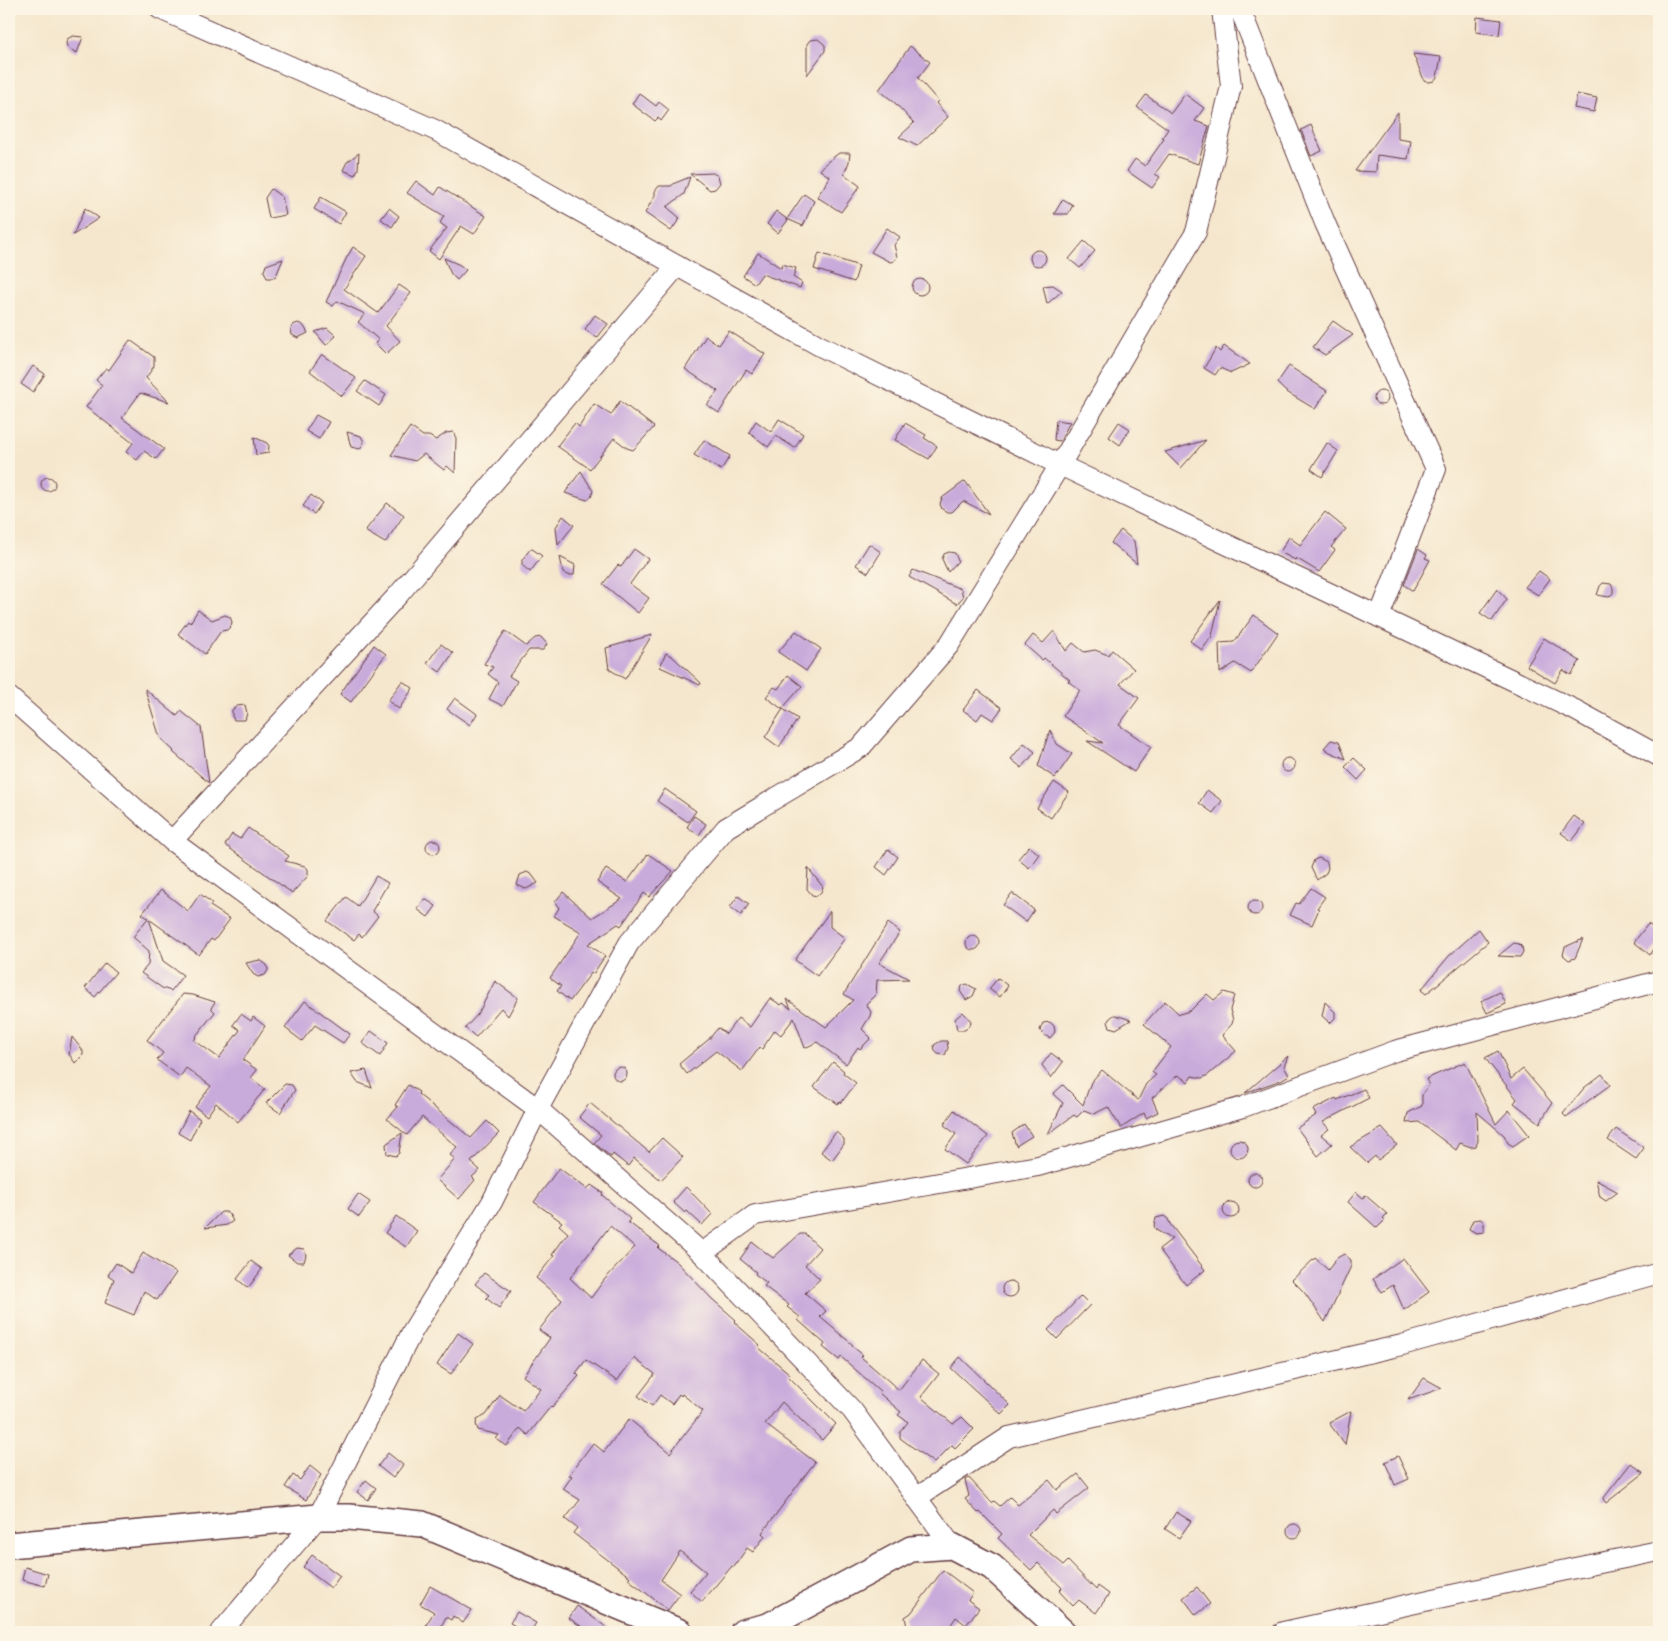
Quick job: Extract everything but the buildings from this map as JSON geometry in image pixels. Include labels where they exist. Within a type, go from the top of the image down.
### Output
[{"type":"street","points":[[160,9],[435,130],[820,346],[1060,465],[1575,710],[1659,756]]},
{"type":"street","points":[[221,1632],[318,1517],[412,1332],[492,1202],[538,1108],[629,943],[726,828],[861,747],[949,644],[1060,465],[1196,232],[1231,86],[1222,9]]},
{"type":"street","points":[[1240,9],[1325,223],[1436,469],[1379,617]]},
{"type":"street","points":[[172,842],[399,594],[677,266]]},
{"type":"street","points":[[9,697],[172,842],[538,1108],[702,1253],[852,1410],[952,1546],[992,1567],[1063,1632]]},
{"type":"street","points":[[702,1253],[755,1215],[1038,1166],[1243,1107],[1395,1051],[1659,982]]},
{"type":"street","points":[[916,1498],[1009,1437],[1402,1345],[1659,1273]]},
{"type":"street","points":[[9,1545],[318,1517],[349,1517],[422,1524],[680,1632]]},
{"type":"street","points":[[743,1632],[768,1626],[911,1549],[952,1546]]},
{"type":"street","points":[[1282,1632],[1659,1551]]}]
